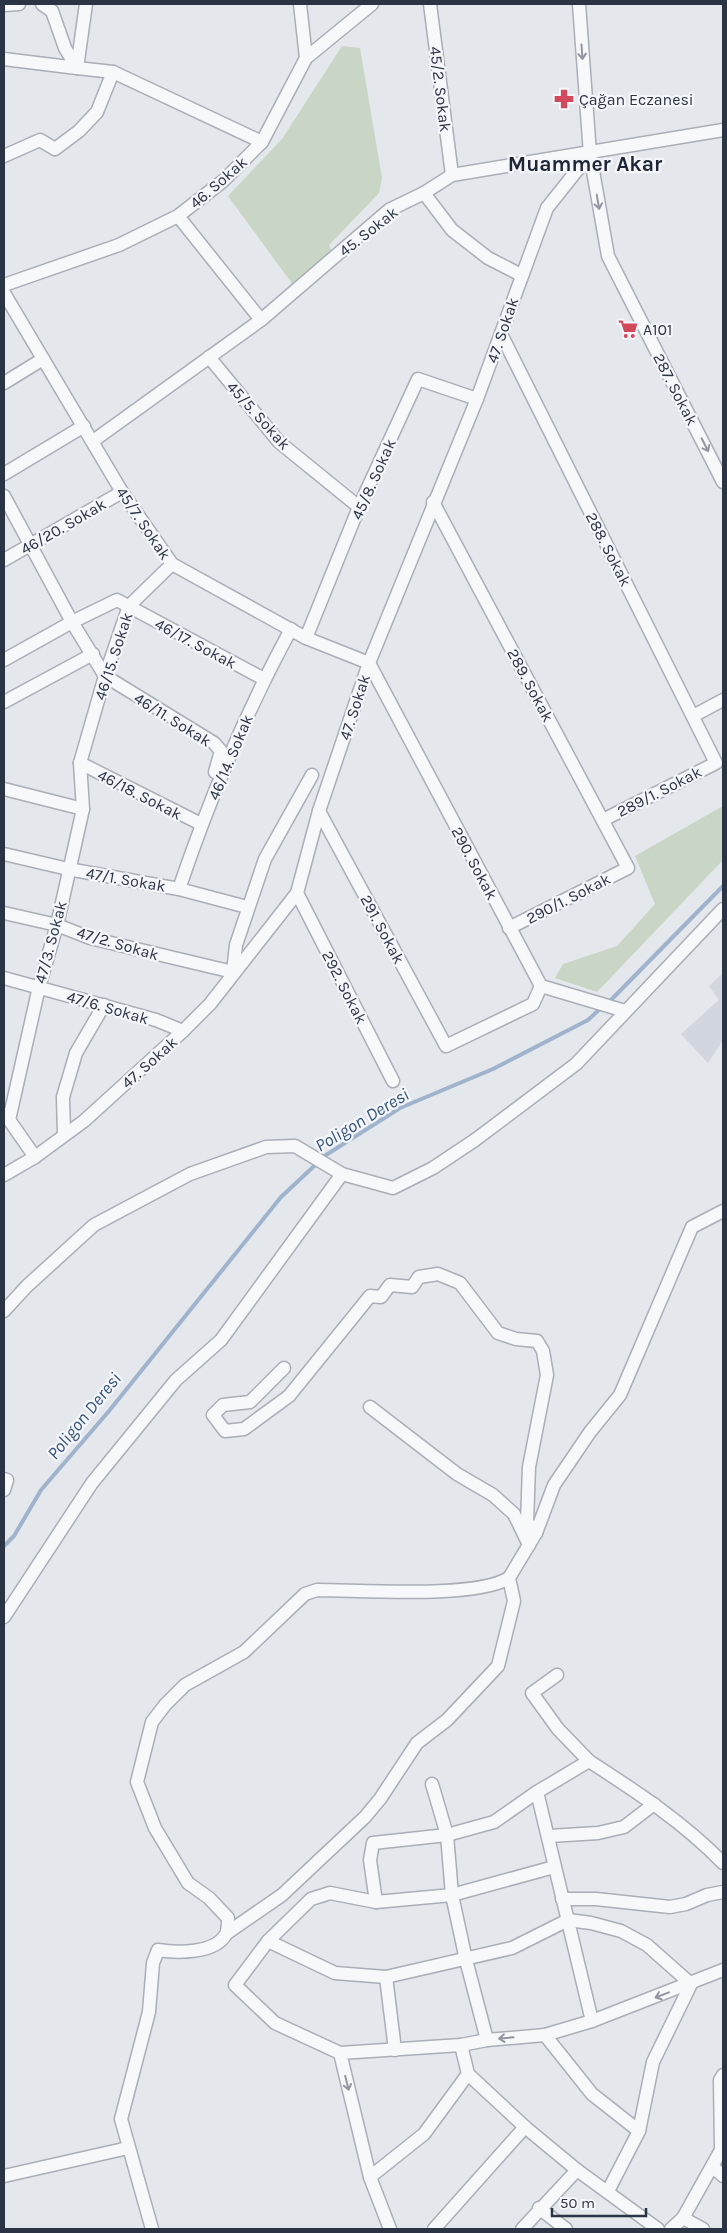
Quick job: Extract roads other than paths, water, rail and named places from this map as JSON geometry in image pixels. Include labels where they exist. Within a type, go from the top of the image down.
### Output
[{"type":"street","points":[[4,5],[19,4]]},
{"type":"street","points":[[42,4],[52,11],[65,48],[77,68]]},
{"type":"street","points":[[77,68],[86,4]]},
{"type":"street","points":[[300,4],[306,58]]},
{"type":"street","name":"46. Sokak","points":[[4,285],[119,245],[178,216],[223,181],[262,142],[306,58],[372,4]]},
{"type":"street","name":"45/2. Sokak","points":[[430,4],[452,175]]},
{"type":"street","name":"287. Sokak","points":[[579,4],[590,154],[608,256],[723,482]]},
{"type":"street","points":[[4,59],[113,72],[262,142]]},
{"type":"street","points":[[4,156],[40,140],[55,149],[79,131],[97,112],[113,72]]},
{"type":"street","name":"45. Sokak","points":[[93,441],[261,320],[389,210],[424,193],[452,175],[567,155],[590,154],[723,130]]},
{"type":"street","name":"47. Sokak","points":[[4,1175],[35,1157],[84,1121],[183,1031],[210,1004],[233,972],[297,893],[319,812],[369,663],[433,502],[477,399],[547,208],[590,154]]},
{"type":"street","points":[[424,193],[452,230],[488,258],[521,275]]},
{"type":"street","points":[[178,216],[261,320]]},
{"type":"street","name":"45/7. Sokak","points":[[4,293],[122,492],[172,564],[306,638],[369,663]]},
{"type":"street","name":"288. Sokak","points":[[501,334],[716,763]]},
{"type":"street","name":"45/5. Sokak","points":[[209,357],[279,442],[360,507]]},
{"type":"street","points":[[4,383],[43,359]]},
{"type":"street","name":"45/8. Sokak","points":[[306,638],[360,507],[418,379],[477,399]]},
{"type":"street","points":[[4,474],[84,426]]},
{"type":"street","name":"46/20. Sokak","points":[[4,560],[122,492]]},
{"type":"street","points":[[4,496],[72,622],[105,676]]},
{"type":"street","name":"289. Sokak","points":[[433,502],[628,868]]},
{"type":"street","name":"46/15. Sokak","points":[[80,763],[105,676],[129,606],[172,564]]},
{"type":"street","points":[[4,660],[72,622],[117,600],[129,606]]},
{"type":"street","name":"46/17. Sokak","points":[[129,606],[264,679]]},
{"type":"street","name":"46/14. Sokak","points":[[179,889],[201,824],[264,679],[290,629]]},
{"type":"street","points":[[4,702],[93,654]]},
{"type":"street","name":"290. Sokak","points":[[369,663],[541,986]]},
{"type":"street","name":"46/11. Sokak","points":[[105,676],[214,743],[221,751],[214,772]]},
{"type":"street","points":[[693,716],[723,700]]},
{"type":"street","name":"47/3. Sokak","points":[[6,1116],[38,987],[57,925],[68,869],[83,809],[80,763]]},
{"type":"street","name":"46/18. Sokak","points":[[80,763],[201,824]]},
{"type":"street","name":"289/1. Sokak","points":[[603,820],[716,763]]},
{"type":"street","points":[[233,972],[236,945],[247,907],[265,859],[312,775]]},
{"type":"street","points":[[4,789],[83,809]]},
{"type":"street","name":"291. Sokak","points":[[319,812],[446,1046],[533,1004],[541,986]]},
{"type":"street","name":"47/1. Sokak","points":[[4,854],[68,869],[179,889],[247,907]]},
{"type":"street","name":"290/1. Sokak","points":[[509,928],[628,868]]},
{"type":"street","name":"292. Sokak","points":[[297,893],[393,1081]]},
{"type":"street","points":[[4,1311],[27,1286],[94,1225],[190,1174],[266,1147],[295,1146],[342,1174],[393,1188],[433,1168],[475,1140],[576,1064],[620,1010],[723,909]]},
{"type":"street","name":"47/2. Sokak","points":[[4,913],[57,925],[90,938],[233,972]]},
{"type":"street","name":"47/6. Sokak","points":[[4,978],[156,1020],[183,1031]]},
{"type":"street","points":[[541,986],[620,1010]]},
{"type":"street","points":[[64,1135],[63,1097],[76,1053],[104,1006]]},
{"type":"street","points":[[6,1116],[35,1157]]},
{"type":"street","points":[[4,1617],[92,1483],[176,1380],[221,1340],[342,1174]]},
{"type":"street","points":[[227,1933],[228,1918],[209,1898],[188,1883],[155,1828],[137,1782],[152,1722],[165,1705],[185,1685],[244,1652],[305,1594],[340,1590],[433,1592],[498,1585],[509,1578],[536,1533],[554,1485],[590,1432],[620,1395],[692,1227],[723,1211]]},
{"type":"street","points":[[284,1368],[250,1402],[223,1405],[213,1415],[226,1431],[244,1429],[289,1396],[370,1296],[381,1297],[390,1285],[412,1287],[419,1277],[438,1274],[460,1283],[498,1333],[516,1339],[537,1341],[544,1351],[547,1375],[530,1468],[527,1522],[536,1533]]},
{"type":"street","points":[[370,1406],[457,1474],[493,1495],[514,1514],[529,1545]]},
{"type":"street","points":[[4,1479],[7,1480],[4,1490]]},
{"type":"street","points":[[152,2229],[121,2119],[149,2012],[153,1963],[158,1950],[176,1952],[202,1948],[217,1943],[227,1933],[282,1895],[365,1817],[380,1799],[417,1742],[447,1720],[498,1666],[514,1601],[509,1578]]},
{"type":"street","points":[[557,1675],[532,1693],[558,1729],[589,1761],[654,1804],[695,1835],[723,1863]]},
{"type":"street","points":[[376,1902],[370,1860],[373,1843],[447,1835],[494,1822],[537,1792],[589,1761]]},
{"type":"street","points":[[432,1784],[447,1835],[452,1895],[466,1960],[487,2040]]},
{"type":"street","points":[[537,1792],[592,2021]]},
{"type":"street","points":[[549,1836],[598,1833],[624,1827],[654,1804]]},
{"type":"street","points":[[554,1867],[452,1895],[376,1902],[330,1893],[311,1899],[268,1942],[235,1985],[275,2023],[340,2053],[461,2045],[487,2040],[545,2035],[592,2021],[723,1970]]},
{"type":"street","points":[[562,1898],[596,1899],[670,1907],[686,1904],[707,1894],[723,1892]]},
{"type":"street","points":[[268,1942],[335,1973],[386,1977],[512,1948],[568,1920],[591,1923],[621,1931],[647,1945],[690,1984]]},
{"type":"street","points":[[386,1977],[394,2050]]},
{"type":"street","points":[[608,2192],[639,2131],[653,2062],[690,1984]]},
{"type":"street","points":[[545,2035],[592,2094],[639,2131]]},
{"type":"street","points":[[461,2045],[468,2074],[525,2127],[577,2170],[658,2229]]},
{"type":"street","points":[[340,2053],[370,2177],[390,2229]]},
{"type":"street","points":[[370,2177],[424,2134],[468,2074]]},
{"type":"street","points":[[672,2229],[683,2218],[722,2149],[720,2080],[723,2074]]},
{"type":"street","points":[[434,2229],[525,2127]]},
{"type":"street","points":[[4,2176],[128,2148]]},
{"type":"street","points":[[713,2167],[723,2176]]},
{"type":"street","points":[[522,2229],[539,2208],[577,2170]]},
{"type":"street","points":[[539,2208],[566,2229]]},
{"type":"street","points":[[683,2218],[703,2229]]},
{"type":"waterway","name":"Poligon Deresi","points":[[608,1003],[723,886]]},
{"type":"waterway","name":"Poligon Deresi","points":[[4,1546],[14,1536],[41,1490],[109,1411],[281,1197],[326,1155],[400,1108],[493,1069],[588,1020],[602,1007]]},
{"type":"place","name":"Çağan Eczanesi","points":[[564,99]]},
{"type":"place","name":"A101","points":[[628,329]]},
{"type":"district","name":"Muammer Akar","points":[[585,164]]}]
